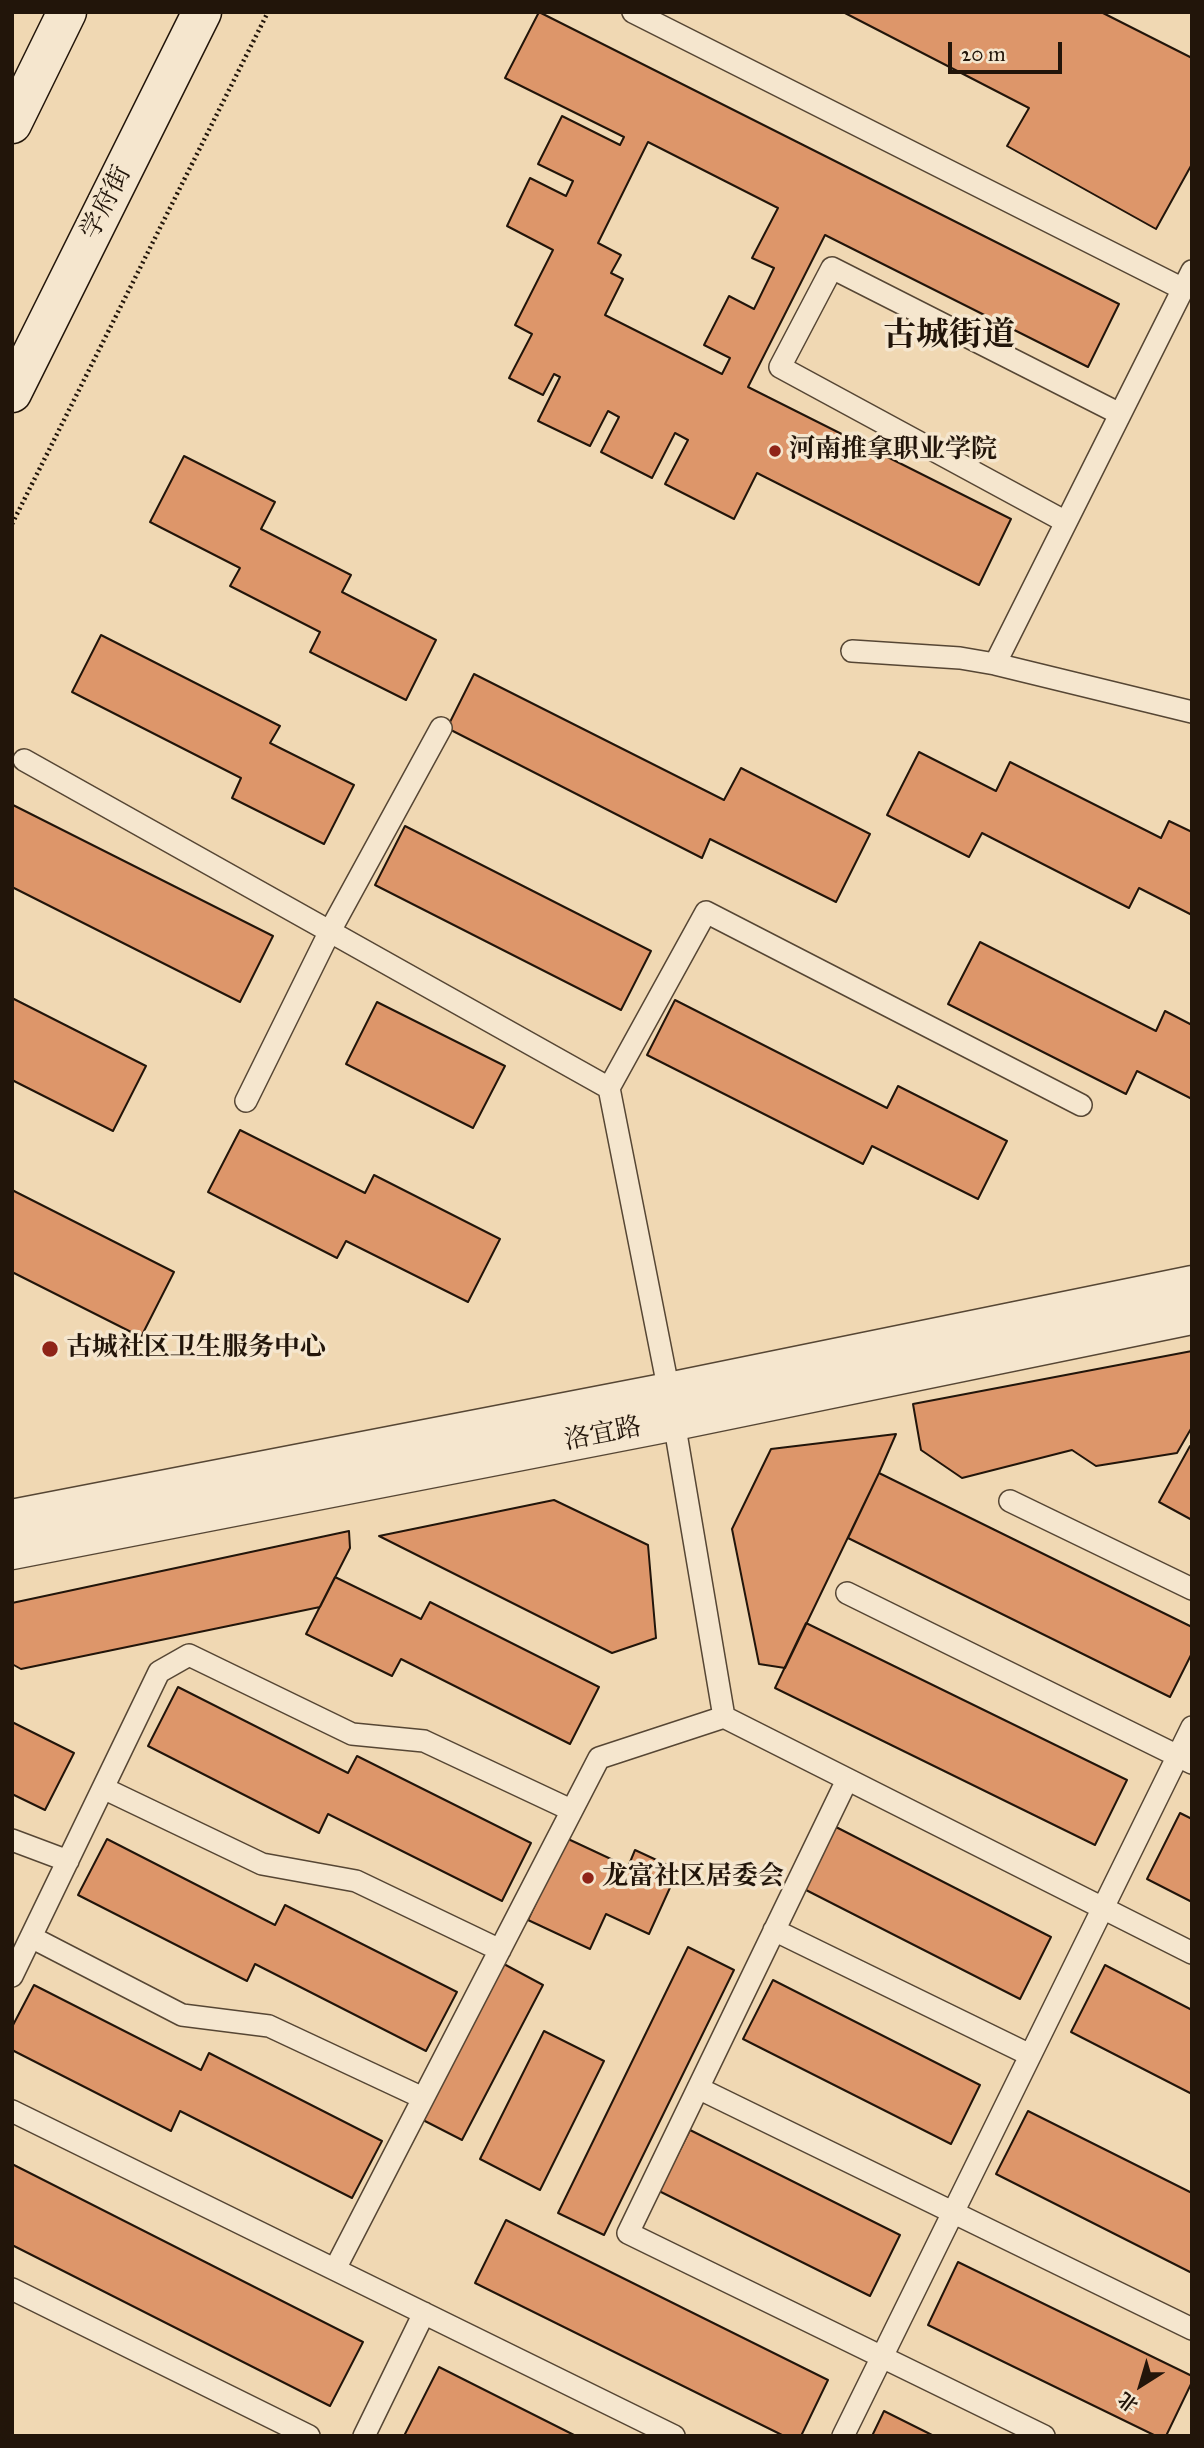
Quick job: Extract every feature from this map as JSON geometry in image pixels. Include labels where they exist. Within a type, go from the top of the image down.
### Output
[{"type":"street","points":[[12,124],[67,12]]},
{"type":"street","name":"学府街","points":[[12,393],[202,12]]},
{"type":"street","name":"洛宜路","points":[[12,1550],[671,1406],[1192,1285]]},
{"type":"street","name":"洛宜路","points":[[12,1519],[1192,1315]]},
{"type":"lane","points":[[633,12],[1187,280],[995,664]]},
{"type":"lane","points":[[1066,522],[780,368],[832,268],[1120,414]]},
{"type":"lane","points":[[852,651],[960,658],[995,664],[1192,712]]},
{"type":"lane","points":[[246,1101],[330,931],[441,728]]},
{"type":"lane","points":[[24,760],[609,1088]]},
{"type":"lane","points":[[724,1717],[671,1406],[609,1088],[706,912],[1081,1105]]},
{"type":"lane","points":[[1010,1501],[1192,1589]]},
{"type":"lane","points":[[847,1593],[1185,1760]]},
{"type":"lane","points":[[12,1976],[159,1672],[189,1655],[352,1734],[424,1741],[571,1810]]},
{"type":"lane","points":[[335,2269],[599,1758],[724,1717],[1192,1954]]},
{"type":"lane","points":[[843,2436],[1102,1908],[1185,1760],[1192,1727]]},
{"type":"lane","points":[[847,1780],[628,2233],[1044,2436]]},
{"type":"lane","points":[[103,1788],[262,1864],[356,1881],[500,1950]]},
{"type":"lane","points":[[12,1840],[68,1861]]},
{"type":"lane","points":[[774,1930],[1030,2056]]},
{"type":"lane","points":[[31,1937],[182,2015],[269,2026],[423,2098]]},
{"type":"lane","points":[[698,2088],[1192,2329]]},
{"type":"lane","points":[[12,2111],[674,2436]]},
{"type":"lane","points":[[12,2289],[309,2436]]},
{"type":"lane","points":[[364,2436],[424,2313]]},
{"type":"path","points":[[12,524],[268,12]]},
{"type":"building","points":[[539,12],[1119,304],[1088,367],[825,235],[748,387],[1011,519],[979,585],[757,473],[734,519],[665,484],[688,440],[675,433],[652,478],[601,452],[619,417],[608,411],[590,446],[538,421],[560,377],[554,374],[543,395],[509,378],[532,334],[515,325],[553,250],[507,226],[530,178],[566,196],[573,181],[538,164],[562,116],[620,145],[624,137],[505,78]],"holes":[[[648,142],[778,208],[752,258],[774,268],[754,309],[729,296],[704,345],[730,358],[722,374],[605,315],[623,279],[611,273],[621,255],[598,243]]]},
{"type":"building","points":[[843,12],[1101,12],[1192,58],[1192,164],[1156,229],[1007,146],[1029,108]]},
{"type":"building","points":[[184,456],[275,502],[261,529],[351,575],[342,592],[436,640],[406,700],[310,652],[320,632],[230,586],[240,568],[150,522]]},
{"type":"building","points":[[101,635],[280,726],[270,743],[354,785],[324,844],[232,798],[241,778],[72,692]]},
{"type":"building","points":[[474,674],[724,800],[741,768],[870,834],[836,902],[710,839],[702,858],[447,728]]},
{"type":"building","points":[[919,752],[996,791],[1010,762],[1161,838],[1169,821],[1192,832],[1192,915],[1139,888],[1129,908],[982,833],[969,857],[887,815]]},
{"type":"building","points":[[13,805],[273,936],[240,1002],[12,887]]},
{"type":"building","points":[[405,826],[651,951],[621,1010],[375,885]]},
{"type":"building","points":[[980,942],[1156,1031],[1165,1011],[1192,1025],[1192,1099],[1137,1071],[1126,1094],[948,1004]]},
{"type":"building","points":[[12,998],[146,1066],[113,1131],[12,1080]]},
{"type":"building","points":[[675,1000],[887,1108],[898,1086],[1007,1141],[978,1199],[872,1146],[863,1164],[647,1055]]},
{"type":"building","points":[[377,1002],[505,1066],[473,1128],[346,1064]]},
{"type":"building","points":[[240,1130],[365,1193],[374,1175],[500,1239],[468,1302],[346,1241],[337,1258],[208,1192]]},
{"type":"building","points":[[12,1190],[174,1272],[141,1337],[12,1272]]},
{"type":"building","points":[[1192,1351],[1192,1427],[1177,1453],[1096,1466],[1072,1450],[962,1478],[921,1450],[913,1404]]},
{"type":"building","points":[[896,1434],[785,1668],[759,1664],[732,1529],[771,1449]]},
{"type":"building","points":[[1190,1446],[1192,1447],[1192,1520],[1159,1502]]},
{"type":"building","points":[[879,1473],[1192,1627],[1192,1653],[1170,1697],[848,1538]]},
{"type":"building","points":[[554,1500],[648,1545],[656,1638],[612,1653],[379,1536]]},
{"type":"building","points":[[349,1531],[350,1548],[320,1607],[21,1669],[12,1664],[12,1603]]},
{"type":"building","points":[[335,1577],[421,1619],[430,1602],[599,1687],[570,1744],[401,1659],[392,1676],[306,1634]]},
{"type":"building","points":[[806,1623],[1127,1780],[1095,1845],[775,1688]]},
{"type":"building","points":[[178,1687],[348,1773],[357,1756],[531,1843],[502,1901],[328,1814],[319,1833],[148,1746]]},
{"type":"building","points":[[12,1722],[74,1753],[45,1810],[12,1794]]},
{"type":"building","points":[[1180,1813],[1192,1819],[1192,1902],[1147,1879]]},
{"type":"building","points":[[836,1827],[1051,1937],[1020,1999],[804,1889]]},
{"type":"building","points":[[566,1838],[628,1867],[635,1850],[678,1870],[649,1934],[606,1914],[590,1949],[528,1920]]},
{"type":"building","points":[[107,1839],[275,1925],[285,1905],[457,1992],[426,2051],[255,1964],[247,1981],[78,1895]]},
{"type":"building","points":[[688,1947],[734,1970],[604,2235],[558,2213]]},
{"type":"building","points":[[502,1963],[543,1985],[462,2140],[421,2119]]},
{"type":"building","points":[[1105,1965],[1192,2010],[1192,2094],[1071,2032]]},
{"type":"building","points":[[773,1980],[980,2085],[951,2144],[743,2039]]},
{"type":"building","points":[[34,1985],[201,2070],[209,2053],[382,2141],[352,2198],[180,2111],[171,2131],[12,2050],[12,2027]]},
{"type":"building","points":[[544,2031],[604,2061],[540,2190],[480,2159]]},
{"type":"building","points":[[1028,2111],[1192,2193],[1192,2273],[996,2174]]},
{"type":"building","points":[[690,2130],[900,2235],[870,2296],[659,2191]]},
{"type":"building","points":[[12,2164],[363,2342],[330,2406],[12,2245]]},
{"type":"building","points":[[506,2220],[828,2380],[801,2436],[784,2436],[475,2283]]},
{"type":"building","points":[[958,2262],[1192,2376],[1192,2382],[1166,2436],[1156,2436],[928,2325]]},
{"type":"building","points":[[439,2367],[576,2436],[404,2436]]},
{"type":"building","points":[[884,2411],[934,2436],[872,2436]]},
{"type":"place","name":"河南推拿职业学院","points":[[775,451]]},
{"type":"place","name":"古城社区卫生服务中心","points":[[50,1349]]},
{"type":"place","name":"龙富社区居委会","points":[[588,1878]]},
{"type":"district","name":"古城街道","points":[[949,337]]}]
